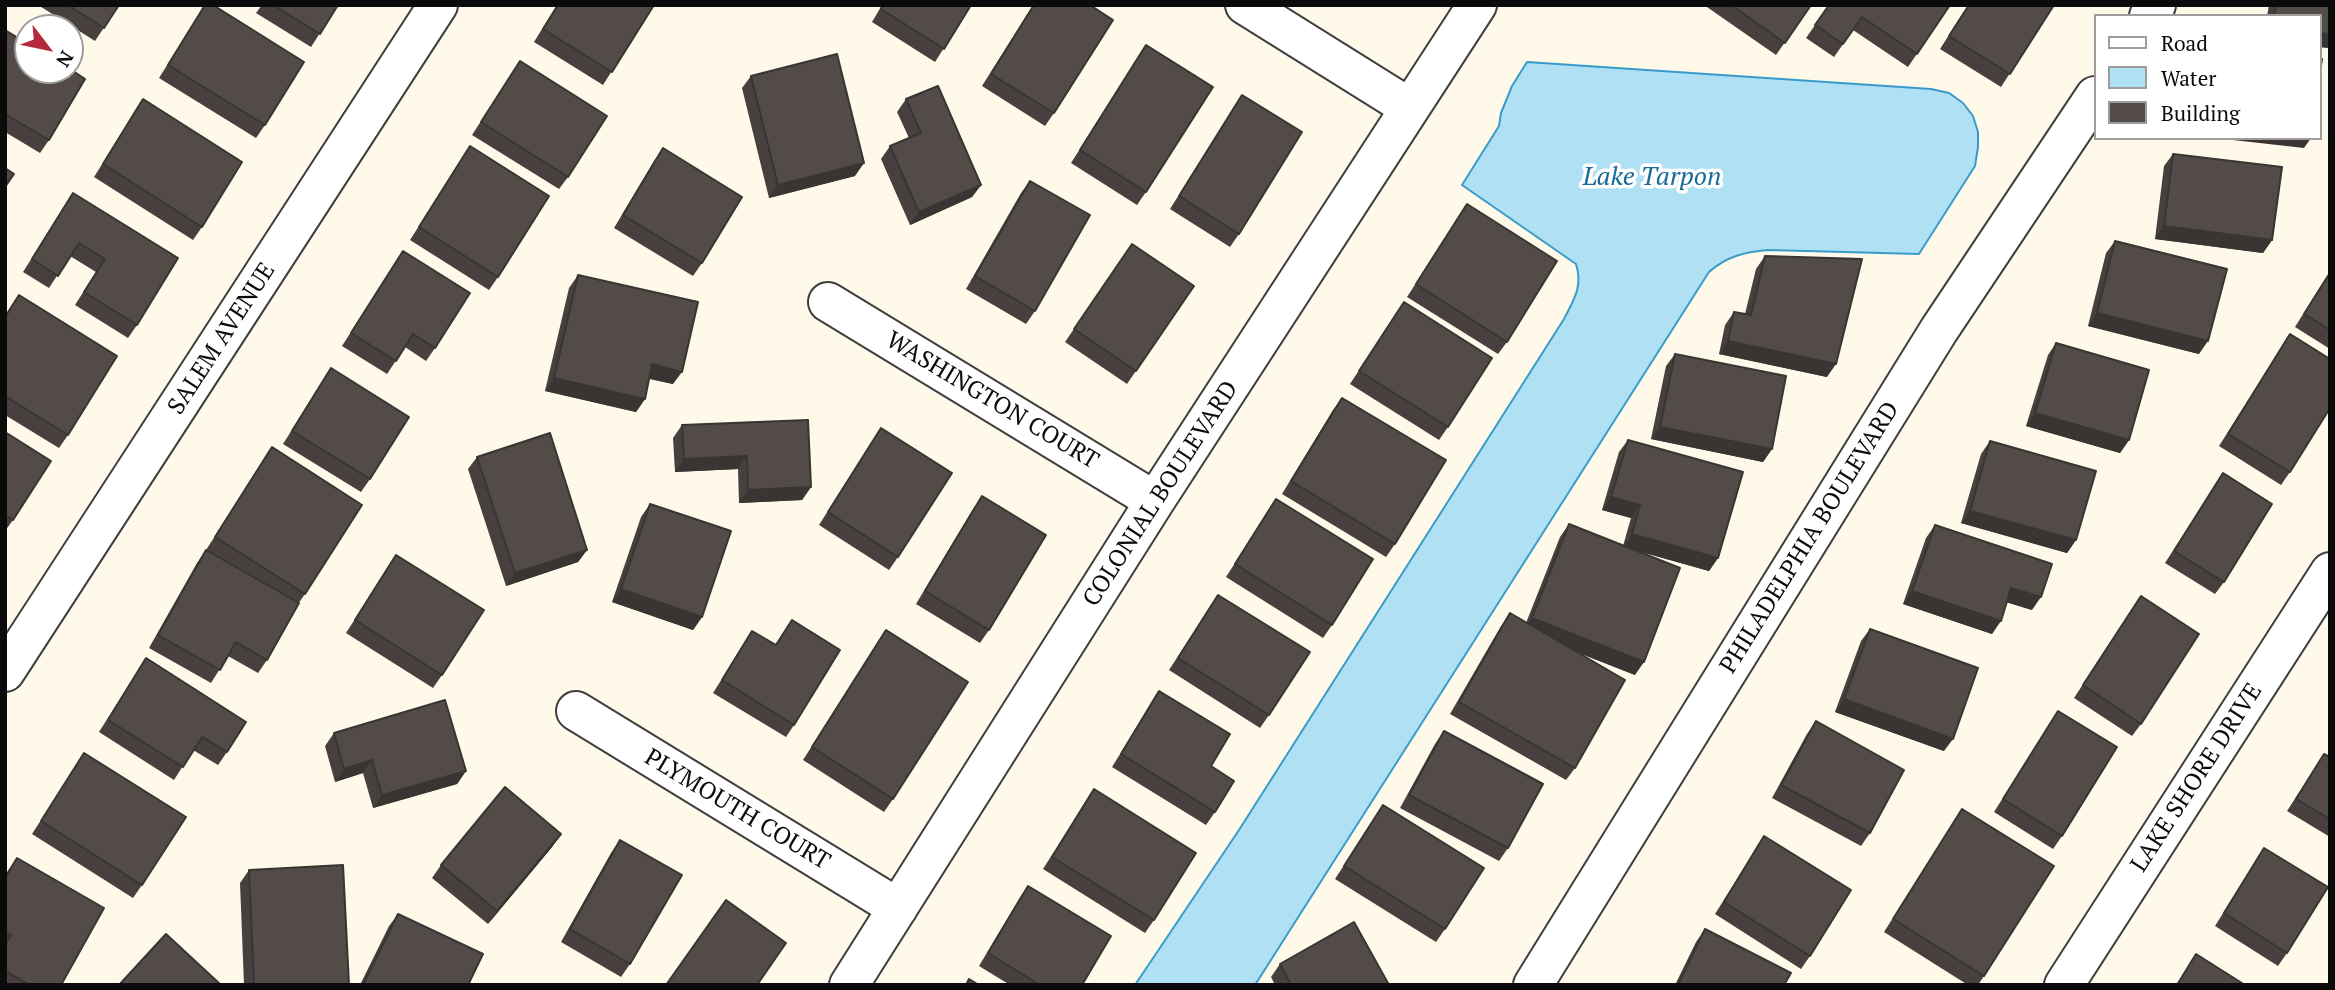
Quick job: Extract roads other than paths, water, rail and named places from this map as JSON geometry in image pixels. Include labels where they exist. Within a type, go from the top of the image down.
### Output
[{"type":"street","name":"SALEM AVENUE","points":[[5,672],[438,5]]},
{"type":"street","points":[[1245,5],[1410,108]]},
{"type":"street","name":"COLONIAL BOULEVARD","points":[[849,985],[1155,501],[1477,5]]},
{"type":"street","name":"PHILADELPHIA BOULEVARD","points":[[1533,985],[1939,330],[2094,98]]},
{"type":"street","name":"WASHINGTON COURT","points":[[828,302],[1155,501]]},
{"type":"street","name":"LAKE SHORE DRIVE","points":[[2064,985],[2330,572]]},
{"type":"street","name":"PLYMOUTH COURT","points":[[576,711],[898,908]]},
{"type":"water","name":"Lake Tarpon","points":[[1527,62],[1931,89],[1949,93],[1963,103],[1973,116],[1978,132],[1975,166],[1919,254],[1768,250],[1737,256],[1709,272],[1255,985],[1135,985],[1239,830],[1564,319],[1574,299],[1578,286],[1576,264],[1462,185],[1499,126],[1501,113],[1512,86]]}]
